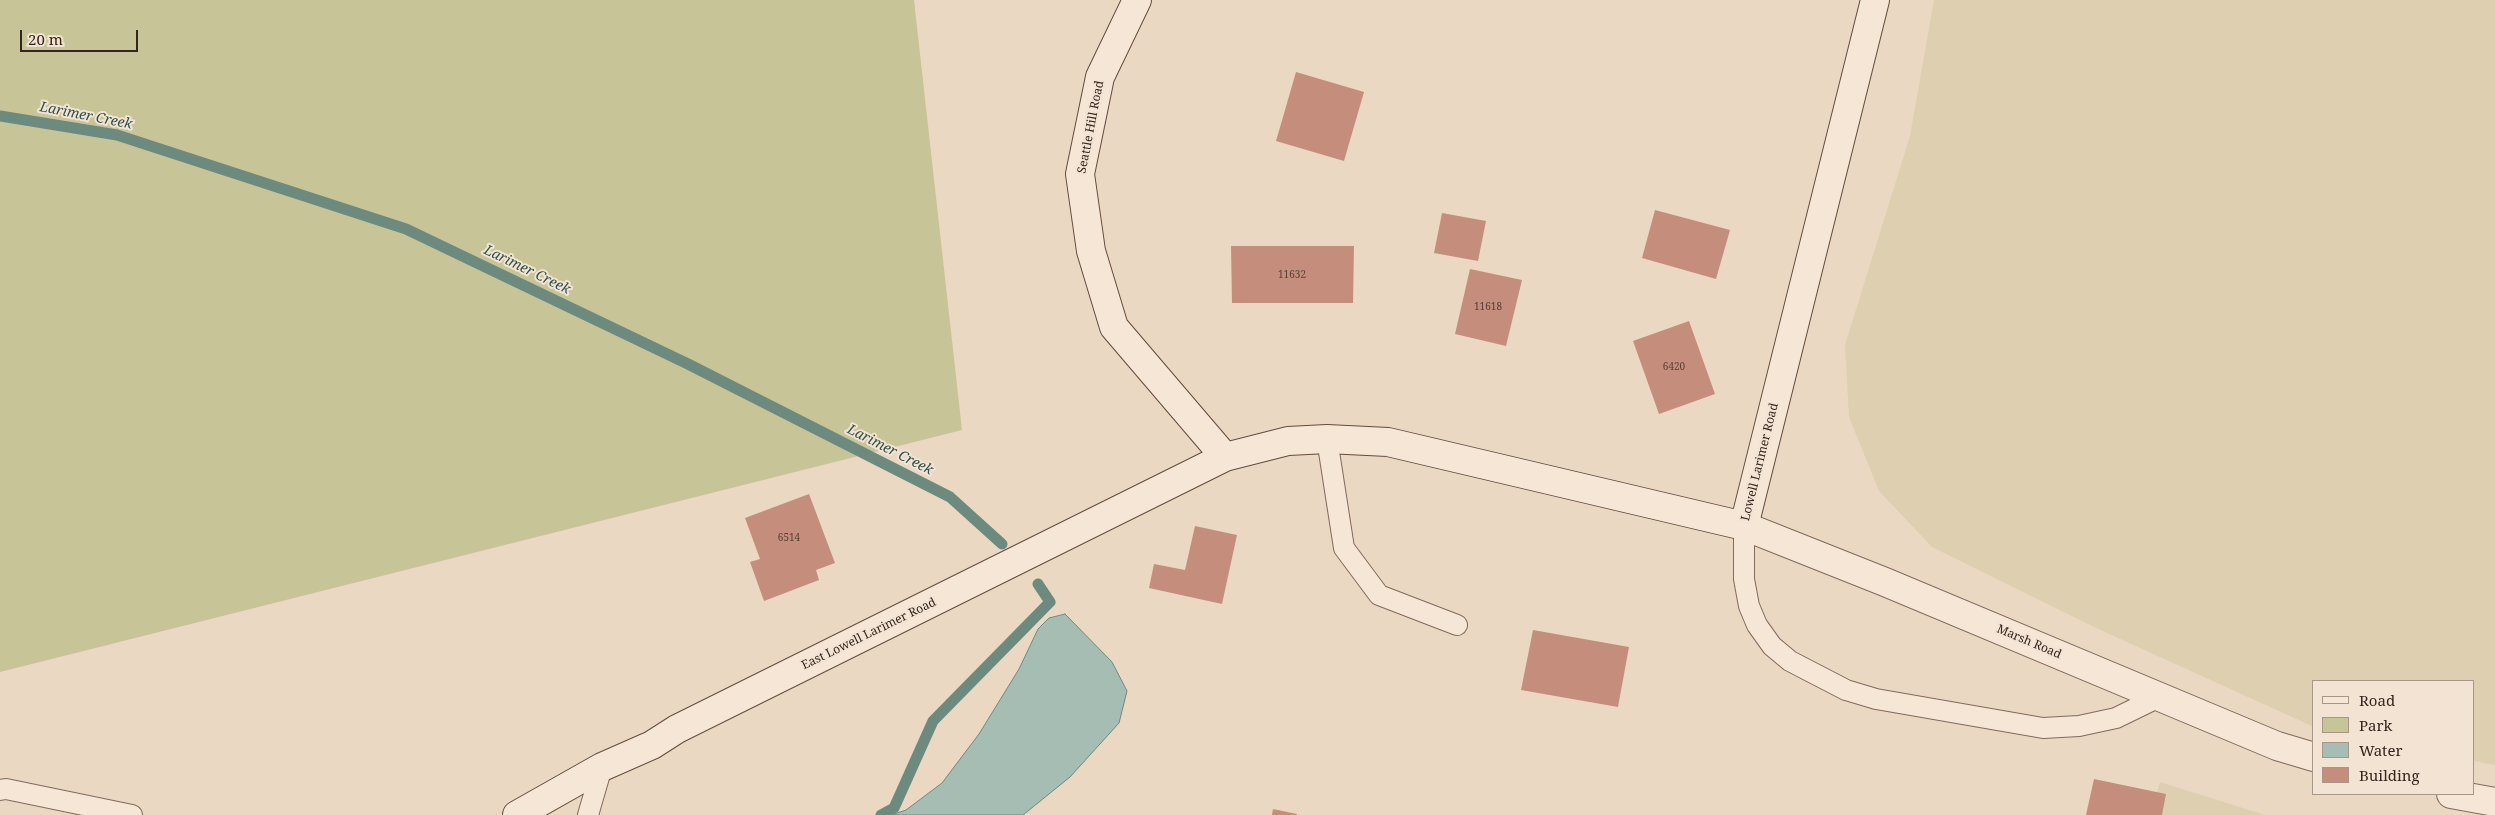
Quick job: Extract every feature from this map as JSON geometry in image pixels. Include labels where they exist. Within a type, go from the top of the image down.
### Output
[{"type":"main road","name":"Seattle Hill Road","points":[[1137,0],[1100,78],[1080,174],[1090,251],[1114,327],[1225,457]]},
{"type":"main road","name":"Lowell Larimer Road","points":[[1225,457],[1288,441],[1327,439],[1388,442],[1744,526],[1875,0]]},
{"type":"main road","name":"East Lowell Larimer Road","points":[[517,815],[602,767],[652,745],[678,729],[1225,457]]},
{"type":"main road","name":"Marsh Road","points":[[1744,526],[1885,582],[2276,746],[2312,756]]},
{"type":"main road","points":[[2456,795],[2495,802]]},
{"type":"lane","points":[[1327,439],[1344,548],[1379,595],[1457,625]]},
{"type":"lane","points":[[1744,526],[1744,579],[1749,606],[1757,625],[1772,646],[1790,661],[1846,690],[1876,699],[2043,728],[2079,726],[2116,718],[2159,697]]},
{"type":"lane","points":[[588,815],[602,767]]},
{"type":"lane","points":[[0,790],[6,789],[132,815]]},
{"type":"shaded area","points":[[1934,0],[2495,0],[2495,765],[2475,761],[2475,680],[2312,680],[2312,726],[2096,628],[1932,547],[1879,491],[1849,417],[1845,345],[1910,136]]},
{"type":"shaded area","points":[[2160,782],[2265,815],[2151,815]]},
{"type":"green space","points":[[0,0],[914,0],[962,430],[0,672]]},
{"type":"water","points":[[1065,614],[1112,662],[1127,691],[1119,723],[1070,777],[1023,815],[891,815],[906,810],[942,783],[979,734],[1019,669],[1038,629],[1049,618]]},
{"type":"building","points":[[1296,72],[1364,92],[1344,161],[1276,141]]},
{"type":"building","points":[[1655,210],[1730,230],[1716,279],[1642,258]]},
{"type":"building","points":[[1442,213],[1486,221],[1478,261],[1434,253]]},
{"type":"building","points":[[1231,246],[1354,246],[1353,303],[1232,303]]},
{"type":"building","points":[[1470,269],[1522,280],[1506,346],[1455,334]]},
{"type":"building","points":[[1689,321],[1715,394],[1659,414],[1633,341]]},
{"type":"building","points":[[809,494],[835,563],[816,570],[819,580],[764,601],[750,562],[760,559],[745,518]]},
{"type":"building","points":[[1195,526],[1237,535],[1222,604],[1149,588],[1154,564],[1185,570]]},
{"type":"building","points":[[1533,630],[1629,647],[1618,707],[1521,690]]},
{"type":"building","points":[[2094,779],[2166,794],[2162,815],[2086,815]]},
{"type":"building","points":[[1273,809],[1297,814],[1297,815],[1272,815]]},
{"type":"waterway","name":"Larimer Creek","points":[[0,116],[117,135],[406,229],[688,364],[950,497],[1002,544]]},
{"type":"waterway","name":"Larimer Creek","points":[[881,815],[894,808],[933,721],[1050,602],[1038,584]]}]
